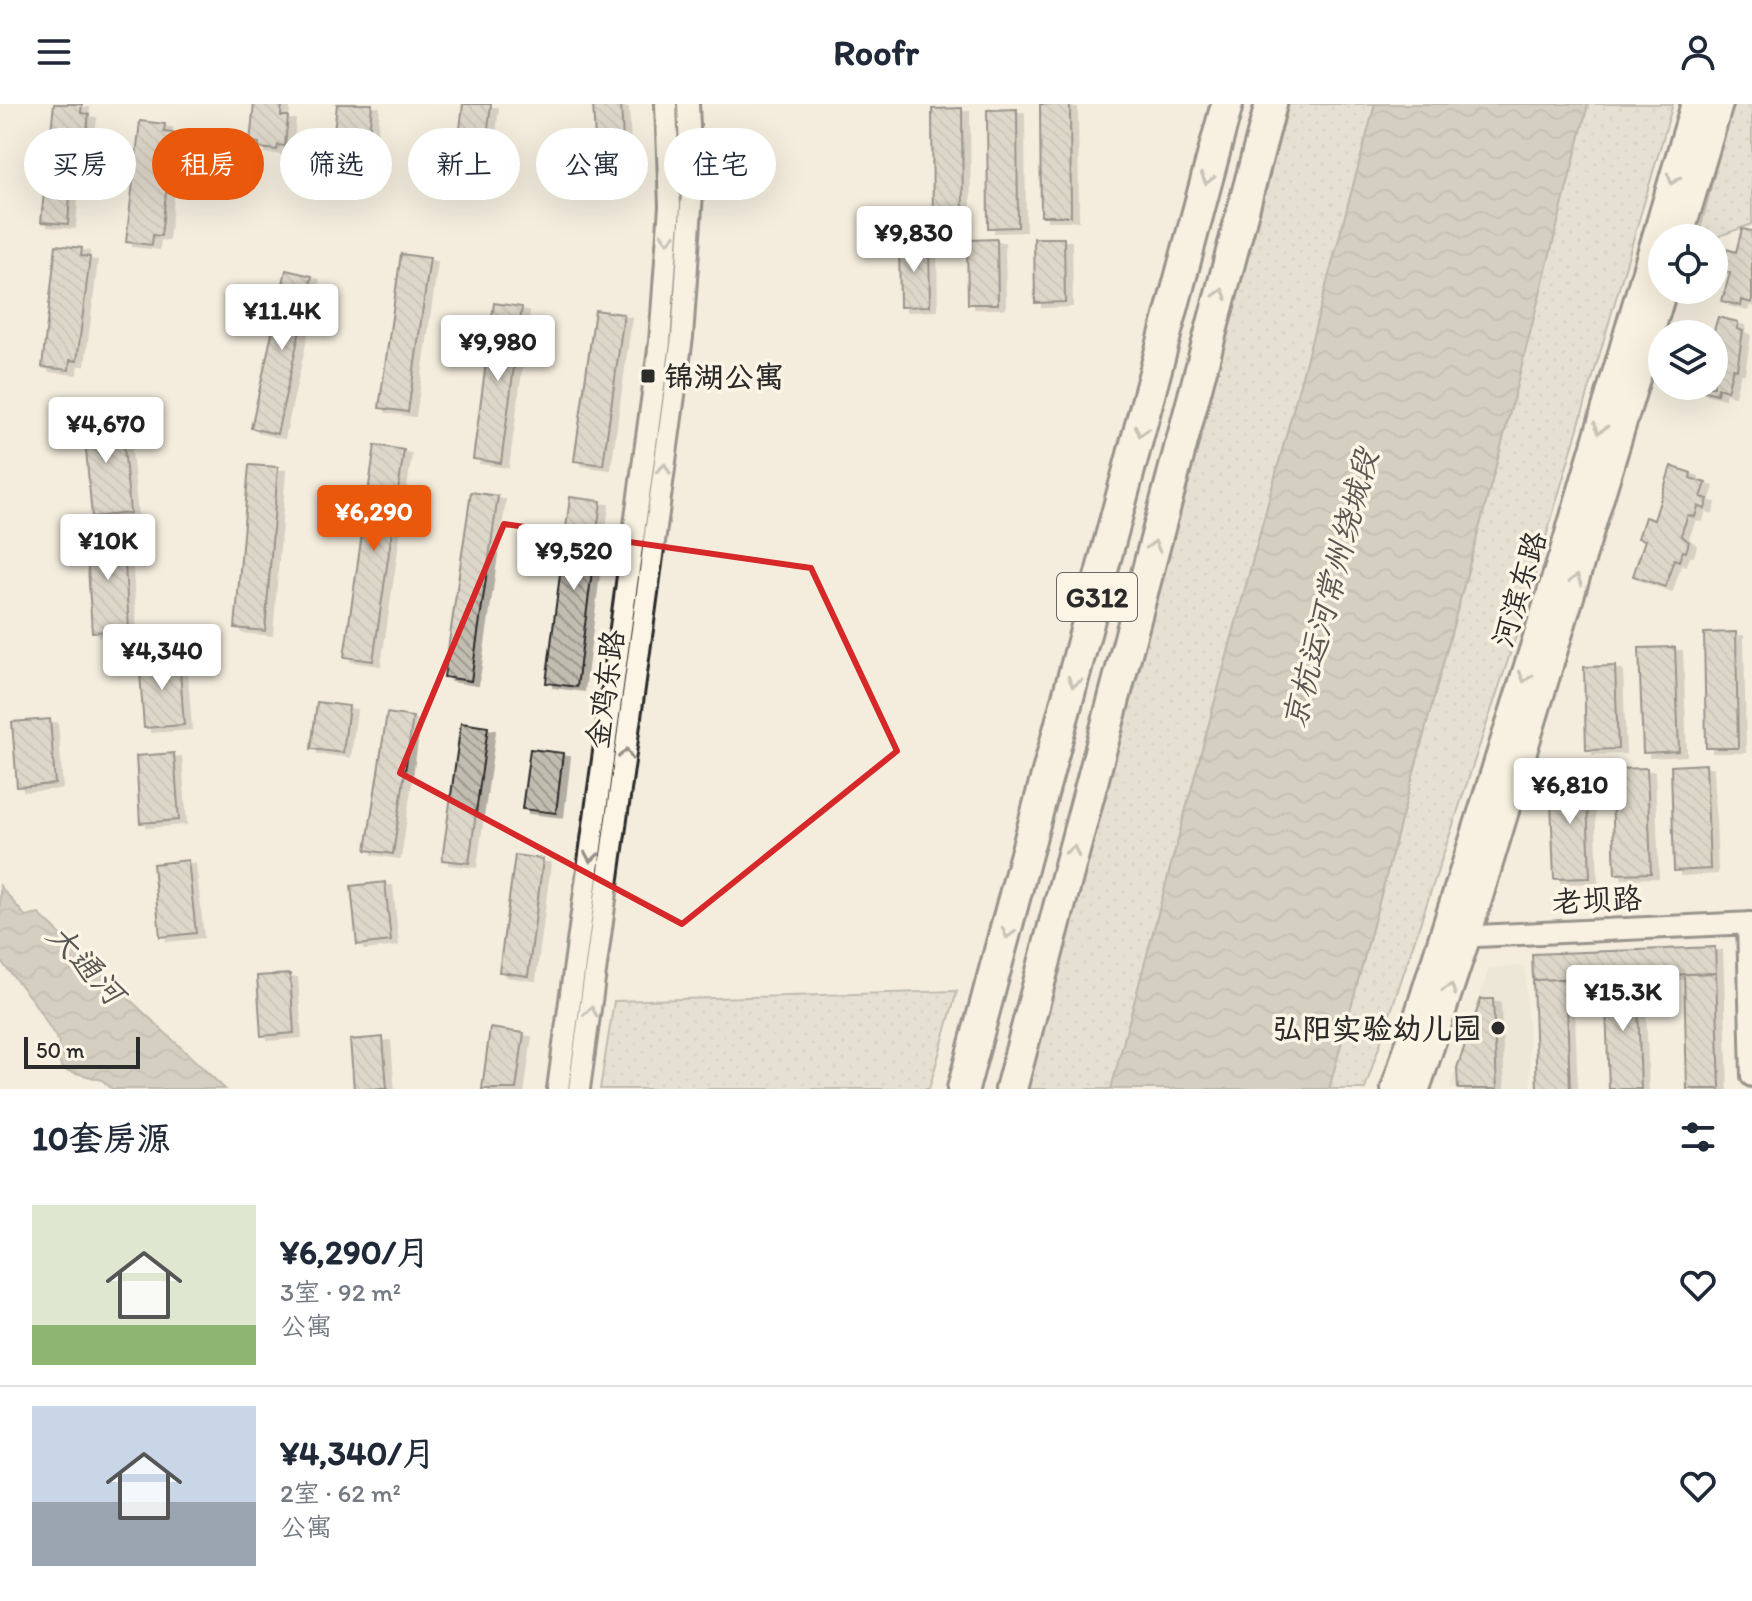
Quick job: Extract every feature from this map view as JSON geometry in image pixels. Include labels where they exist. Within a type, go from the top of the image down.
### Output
[{"type":"highway","name":"G312","points":[[963,1089],[1227,104]]},
{"type":"highway","name":"G312","points":[[1011,1089],[1271,104]]},
{"type":"main road","name":"河滨东路","points":[[1416,1089],[1562,558],[1695,104]]},
{"type":"main road","points":[[1683,224],[1719,104]]},
{"type":"main road","name":"河滨东路","points":[[1395,1089],[1456,937],[1659,304]]},
{"type":"street","name":"金鸡东路","points":[[558,1089],[660,342],[670,206],[666,104]]},
{"type":"street","name":"金鸡东路","points":[[579,1089],[682,337],[692,193],[688,104]]},
{"type":"street","name":"老坝路","points":[[1456,937],[1750,923]]},
{"type":"street","points":[[1750,923],[1752,1076]]},
{"type":"highlighted area","points":[[504,524],[811,568],[897,751],[682,924],[400,773]]},
{"type":"shaded area","points":[[1289,104],[1375,104],[1111,1089],[1025,1089]]},
{"type":"shaded area","points":[[1588,104],[1673,104],[1524,612],[1365,1089],[1329,1089],[1502,443]]},
{"type":"shaded area","points":[[1732,104],[1752,104],[1752,224],[1728,233],[1728,224],[1702,224]]},
{"type":"shaded area","name":"弘阳实验幼儿园","points":[[1525,966],[1531,1089],[1449,1089],[1489,968]]},
{"type":"shaded area","points":[[957,991],[929,1089],[600,1089],[614,1001]]},
{"type":"water","name":"京杭运河常州绕城段","points":[[1375,104],[1588,104],[1502,443],[1329,1089],[1111,1089]]},
{"type":"water","name":"大通河","points":[[0,886],[26,917],[39,914],[225,1089],[112,1089],[102,1080],[64,1070],[56,1058],[59,1042],[33,1001],[0,960]]},
{"type":"building","points":[[54,104],[82,104],[81,113],[89,114],[87,128],[51,128]]},
{"type":"building","points":[[254,104],[282,104],[281,116],[288,116],[287,128],[280,128],[277,150],[264,149],[264,128],[251,128]]},
{"type":"building","points":[[337,104],[372,104],[370,128],[334,128]]},
{"type":"building","points":[[463,104],[491,104],[488,128],[460,128]]},
{"type":"building","points":[[593,104],[621,104],[622,128],[594,128]]},
{"type":"building","points":[[1040,104],[1070,104],[1071,216],[1041,216]]},
{"type":"building","points":[[962,108],[963,226],[933,227],[932,109]]},
{"type":"building","points":[[1017,109],[1018,227],[988,228],[987,110]]},
{"type":"building","points":[[140,121],[165,124],[164,128],[152,128],[152,200],[165,200],[161,236],[153,235],[152,245],[126,242],[131,200],[136,200]]},
{"type":"building","points":[[43,200],[70,200],[68,224],[41,222]]},
{"type":"building","points":[[1742,229],[1752,231],[1752,299],[1751,303],[1742,300],[1741,306],[1728,303],[1728,249],[1736,252]]},
{"type":"building","points":[[1034,238],[1064,238],[1065,302],[1035,303]]},
{"type":"building","points":[[997,239],[998,304],[968,304],[967,240]]},
{"type":"building","points":[[899,242],[929,242],[930,306],[900,307]]},
{"type":"building","points":[[56,245],[82,248],[81,256],[90,257],[77,361],[70,360],[69,370],[42,367]]},
{"type":"building","points":[[401,254],[430,258],[408,412],[379,408]]},
{"type":"building","points":[[286,270],[312,276],[277,434],[251,428]]},
{"type":"building","points":[[494,303],[522,307],[501,463],[473,459]]},
{"type":"building","points":[[595,310],[624,314],[603,465],[574,461]]},
{"type":"building","points":[[1718,317],[1738,322],[1737,329],[1743,331],[1737,369],[1733,368],[1728,387],[1728,320],[1717,320]]},
{"type":"building","points":[[121,413],[130,513],[92,517],[83,416]]},
{"type":"building","points":[[375,445],[404,450],[373,661],[344,657]]},
{"type":"building","points":[[249,465],[278,467],[265,631],[235,628]]},
{"type":"building","points":[[1671,466],[1691,473],[1690,478],[1706,483],[1701,497],[1708,499],[1705,509],[1698,506],[1695,517],[1688,515],[1681,535],[1689,542],[1686,552],[1683,551],[1679,561],[1674,559],[1665,587],[1633,576],[1645,540],[1638,538],[1645,517],[1654,520]]},
{"type":"building","points":[[471,492],[498,496],[471,681],[444,677]]},
{"type":"building","points":[[570,497],[601,501],[577,687],[546,683]]},
{"type":"building","points":[[123,532],[129,630],[92,632],[86,535]]},
{"type":"building","points":[[1736,632],[1738,748],[1706,748],[1704,633]]},
{"type":"building","points":[[1675,647],[1679,751],[1643,753],[1639,648]]},
{"type":"building","points":[[179,656],[184,725],[144,728],[139,659]]},
{"type":"building","points":[[1615,666],[1618,749],[1586,750],[1584,667]]},
{"type":"building","points":[[317,702],[349,706],[343,753],[311,749]]},
{"type":"building","points":[[387,713],[413,717],[393,854],[366,850]]},
{"type":"building","points":[[50,719],[55,784],[17,787],[12,722]]},
{"type":"building","points":[[461,723],[488,727],[469,863],[442,860]]},
{"type":"building","points":[[530,749],[563,753],[556,813],[522,809]]},
{"type":"building","points":[[174,753],[179,820],[140,823],[136,756]]},
{"type":"building","points":[[1706,764],[1710,869],[1674,871],[1671,766]]},
{"type":"building","points":[[1647,768],[1651,873],[1615,874],[1611,769]]},
{"type":"building","points":[[1586,773],[1590,878],[1554,879],[1550,774]]},
{"type":"building","points":[[515,855],[543,859],[528,976],[499,972]]},
{"type":"building","points":[[188,860],[196,933],[160,937],[153,864]]},
{"type":"building","points":[[385,882],[391,941],[357,945],[351,886]]},
{"type":"building","points":[[1715,947],[1716,973],[1533,980],[1532,954]]},
{"type":"building","points":[[1716,973],[1720,1089],[1687,1089],[1684,974]]},
{"type":"building","points":[[290,974],[294,1033],[261,1036],[257,976]]},
{"type":"building","points":[[1637,976],[1641,1089],[1609,1089],[1605,978]]},
{"type":"building","points":[[1566,979],[1570,1089],[1537,1089],[1533,980]]},
{"type":"building","points":[[1481,999],[1493,999],[1497,1089],[1458,1089],[1457,1068]]},
{"type":"building","points":[[490,1028],[524,1033],[516,1089],[482,1089]]},
{"type":"building","points":[[383,1037],[387,1089],[354,1089],[350,1040]]},
{"type":"place","name":"锦湖公寓","points":[[648,376]]},
{"type":"place","name":"弘阳实验幼儿园","points":[[1498,1028]]}]
